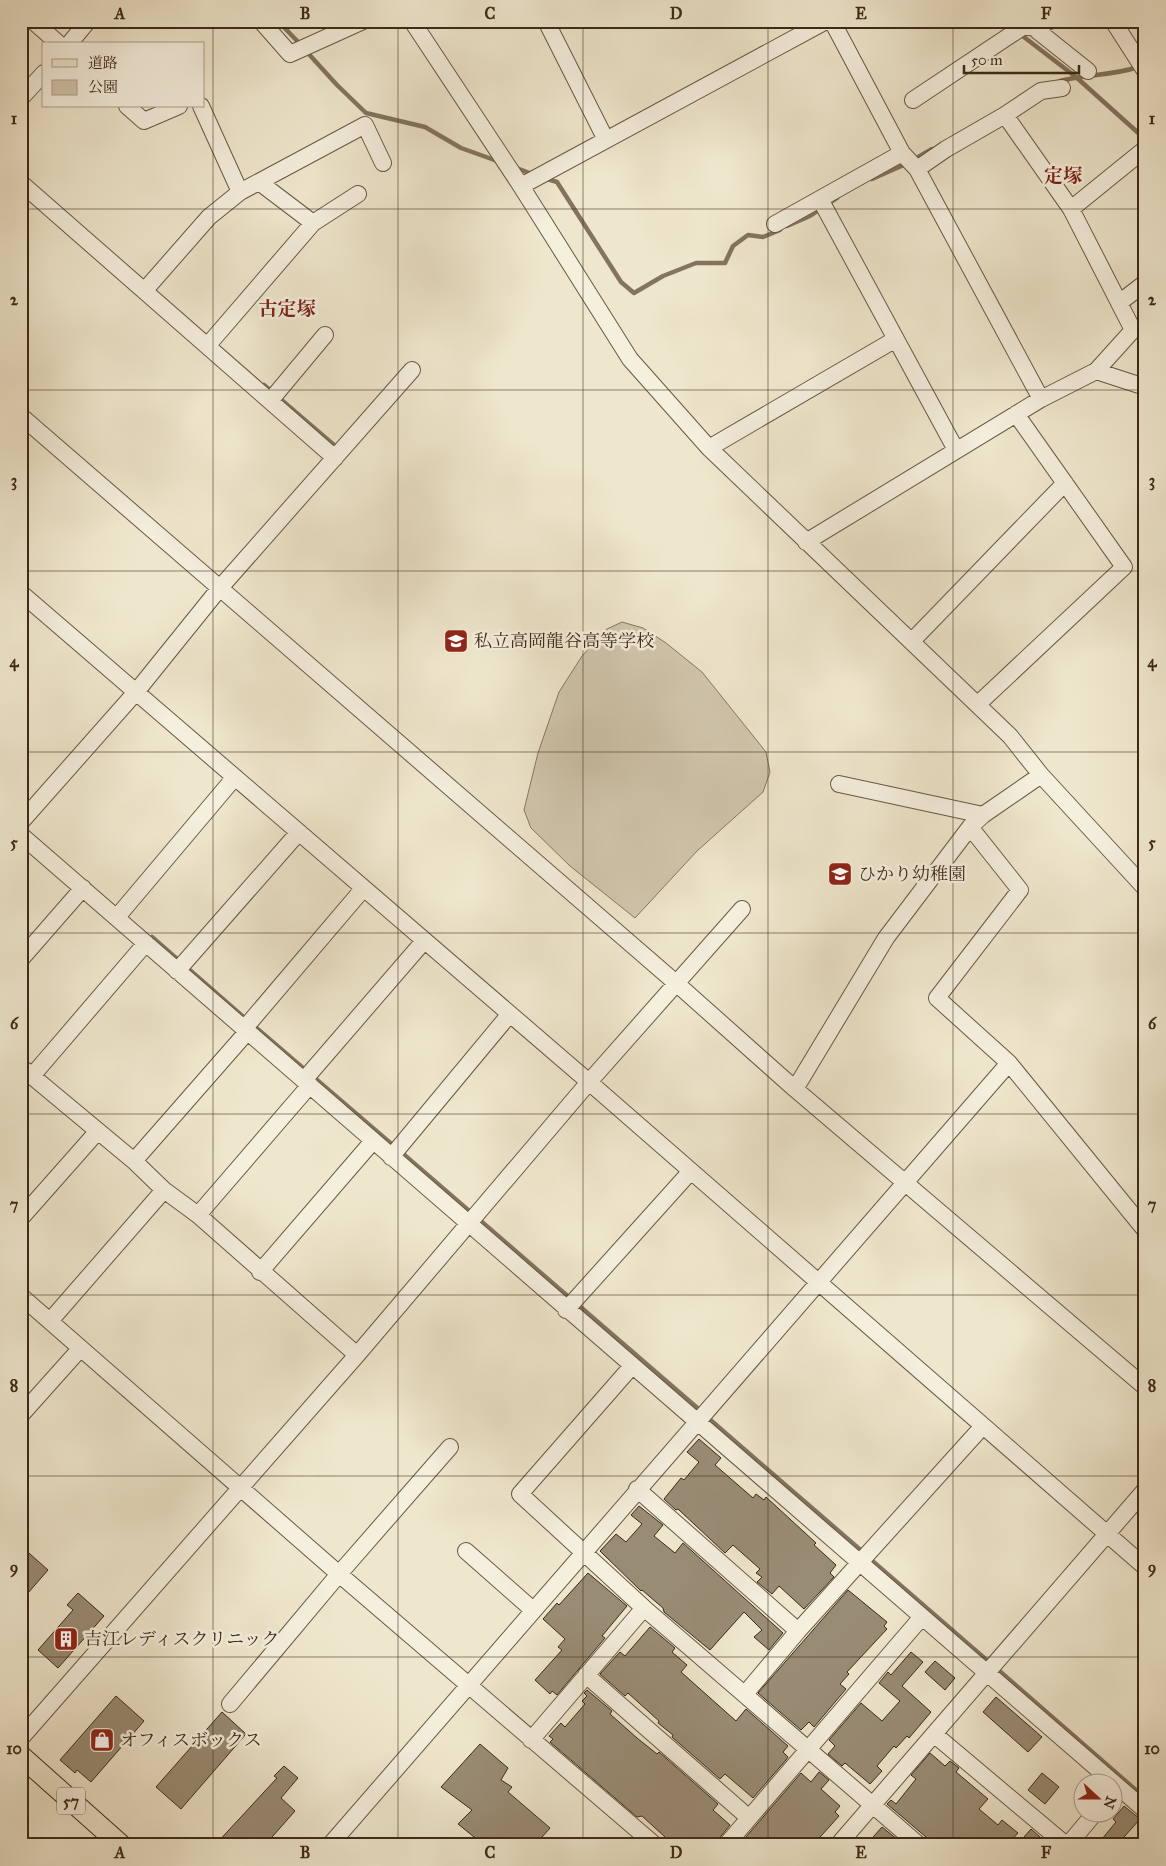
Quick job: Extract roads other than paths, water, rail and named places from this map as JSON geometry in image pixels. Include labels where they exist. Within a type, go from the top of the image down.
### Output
[{"type":"main road","name":"57","points":[[21,1756],[121,1845]]},
{"type":"street","points":[[33,21],[57,42]]},
{"type":"street","points":[[71,42],[88,21]]},
{"type":"street","points":[[261,21],[290,54],[363,21]]},
{"type":"street","points":[[412,21],[521,186],[630,359],[710,448],[1010,736],[1041,775],[1145,888]]},
{"type":"street","points":[[546,21],[606,140]]},
{"type":"street","points":[[521,186],[826,21]]},
{"type":"street","points":[[832,21],[902,153],[917,169],[1041,398]]},
{"type":"street","points":[[1112,21],[1145,71]]},
{"type":"street","points":[[913,100],[1029,26],[1088,71]]},
{"type":"street","points":[[21,98],[42,75]]},
{"type":"street","points":[[917,169],[1041,91],[1062,88]]},
{"type":"street","points":[[129,108],[144,121],[174,108]]},
{"type":"street","points":[[202,108],[240,192]]},
{"type":"street","points":[[806,542],[1041,398],[1096,371],[1133,330],[1071,209],[1005,115]]},
{"type":"street","points":[[145,290],[209,217],[240,192],[365,125],[383,163]]},
{"type":"street","points":[[1071,209],[1145,149]]},
{"type":"street","points":[[775,224],[902,153]]},
{"type":"street","points":[[259,182],[313,223]]},
{"type":"street","points":[[21,183],[335,458]]},
{"type":"street","points":[[208,345],[313,223],[358,194]]},
{"type":"street","points":[[820,199],[956,450]]},
{"type":"street","points":[[1119,303],[1145,283]]},
{"type":"street","points":[[270,401],[325,335]]},
{"type":"street","points":[[710,448],[896,339]]},
{"type":"street","points":[[21,822],[136,692],[219,589],[412,370]]},
{"type":"street","points":[[1096,371],[1145,387]]},
{"type":"street","points":[[978,704],[1124,567],[1016,414]]},
{"type":"street","points":[[21,416],[676,983],[795,1089],[1145,1388]]},
{"type":"street","points":[[912,641],[1065,483]]},
{"type":"street","points":[[21,593],[589,1082],[1145,1567]]},
{"type":"street","points":[[795,1089],[886,938],[970,827],[983,815],[1041,775]]},
{"type":"street","points":[[117,917],[235,778]]},
{"type":"street","points":[[839,784],[983,815]]},
{"type":"street","points":[[970,827],[1020,890],[937,998],[1009,1063],[1145,1230]]},
{"type":"street","points":[[182,966],[299,832]]},
{"type":"street","points":[[21,835],[146,943],[182,966],[247,1026],[309,1078],[372,1141],[396,1152],[473,1218],[571,1305],[632,1366],[701,1416],[865,1558],[922,1618],[990,1667],[1101,1774]]},
{"type":"street","points":[[21,959],[83,888]]},
{"type":"street","points":[[134,1161],[364,889]]},
{"type":"street","points":[[21,1738],[357,1356],[589,1082],[742,909]]},
{"type":"street","points":[[198,1215],[309,1078],[424,941]]},
{"type":"street","points":[[146,943],[26,1071],[134,1161],[164,1190],[198,1215],[260,1272],[357,1356]]},
{"type":"street","points":[[396,1152],[509,1015]]},
{"type":"street","points":[[330,1845],[1009,1063]]},
{"type":"street","points":[[21,1218],[97,1132]]},
{"type":"street","points":[[260,1272],[372,1141]]},
{"type":"street","points":[[571,1305],[690,1171]]},
{"type":"street","points":[[50,1321],[164,1190]]},
{"type":"street","points":[[21,1296],[80,1349],[242,1487],[339,1574],[655,1845]]},
{"type":"street","points":[[21,1415],[80,1349]]},
{"type":"street","points":[[632,1366],[520,1494],[644,1608],[919,1845]]},
{"type":"street","points":[[745,1694],[798,1631],[983,1426]]},
{"type":"street","points":[[230,1704],[339,1574],[450,1447]]},
{"type":"street","points":[[637,1490],[798,1631]]},
{"type":"street","points":[[838,1845],[1145,1490]]},
{"type":"street","points":[[466,1551],[533,1610]]},
{"type":"street","points":[[531,1740],[644,1608]]},
{"type":"street","points":[[726,1845],[748,1817],[922,1618]]},
{"type":"street","points":[[586,1675],[748,1817]]},
{"type":"street","points":[[935,1735],[1067,1845],[1085,1824]]},
{"type":"street","points":[[1124,1795],[1145,1810]]},
{"type":"waterway","points":[[278,21],[301,45]]},
{"type":"waterway","points":[[1004,21],[1014,29]]},
{"type":"waterway","points":[[1020,34],[1076,77],[1145,139]]},
{"type":"waterway","points":[[306,51],[366,113],[425,127],[461,148],[500,162]]},
{"type":"waterway","points":[[1060,81],[1138,67]]},
{"type":"waterway","points":[[913,160],[932,149]]},
{"type":"waterway","points":[[872,179],[906,164]]},
{"type":"waterway","points":[[514,167],[532,174]]},
{"type":"waterway","points":[[544,178],[557,182],[621,282],[634,293],[663,276],[696,263],[725,263],[733,246],[748,235],[763,237],[780,230]]},
{"type":"waterway","points":[[787,226],[810,216],[837,198]]},
{"type":"waterway","points":[[264,385],[334,445]]},
{"type":"waterway","points":[[152,937],[247,1020]]},
{"type":"waterway","points":[[253,1025],[395,1147]]},
{"type":"waterway","points":[[401,1152],[571,1299]]},
{"type":"waterway","points":[[577,1304],[702,1412]]},
{"type":"waterway","points":[[707,1417],[864,1553]]},
{"type":"waterway","points":[[869,1558],[990,1663]]},
{"type":"waterway","points":[[996,1668],[1145,1798]]},
{"type":"place","name":"私立高岡龍谷高等学校","points":[[456,641]]},
{"type":"place","name":"ひかり幼稚園","points":[[840,874]]},
{"type":"place","name":"吉江レディスクリニック","points":[[66,1639]]},
{"type":"place","name":"オフィスボックス","points":[[102,1740]]},
{"type":"district","name":"定塚","points":[[1063,175]]},
{"type":"district","name":"古定塚","points":[[287,308]]}]
